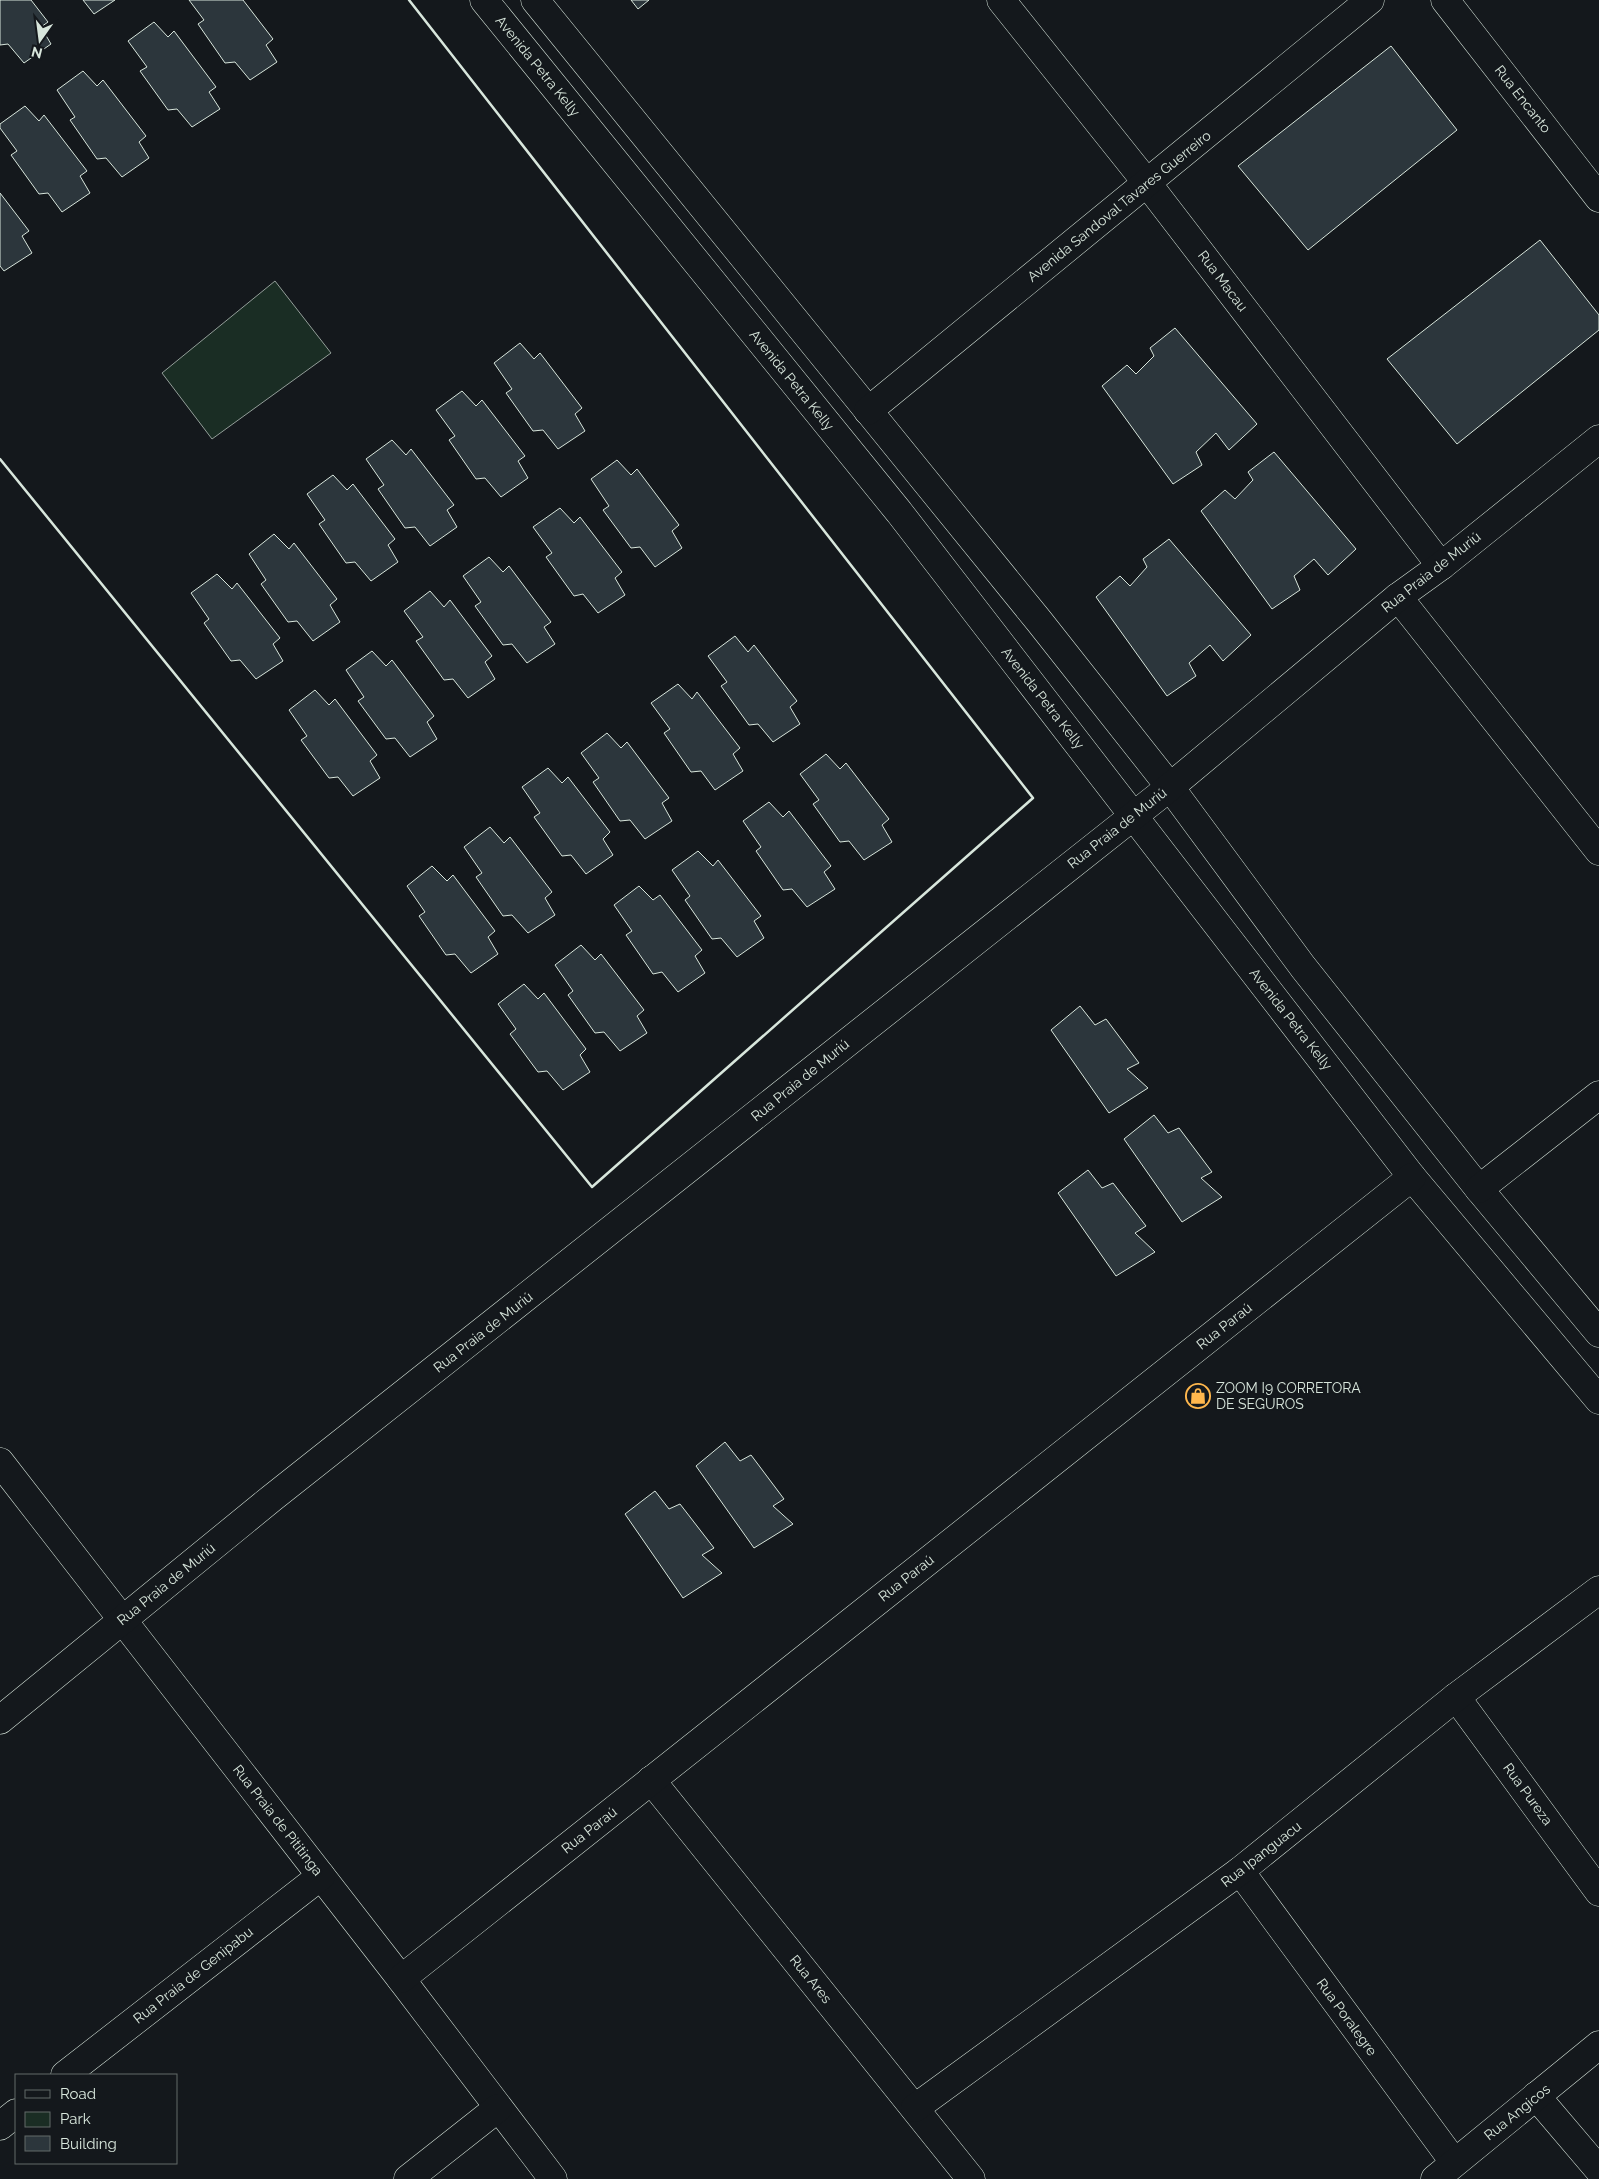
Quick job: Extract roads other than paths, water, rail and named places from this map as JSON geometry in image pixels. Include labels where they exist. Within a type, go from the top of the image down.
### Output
[{"type":"street","name":"Avenida Petra Kelly","points":[[484,0],[899,512],[1134,814],[1412,1177],[1599,1400]]},
{"type":"street","points":[[536,0],[1039,621],[1170,787],[1303,967],[1479,1189],[1599,1333]]},
{"type":"street","name":"Rua Macau","points":[[1001,0],[1148,183],[1441,566]]},
{"type":"street","name":"Avenida Sandoval Tavares Guerreiro","points":[[868,411],[1370,0]]},
{"type":"street","name":"Rua Encanto","points":[[1445,0],[1599,198]]},
{"type":"street","points":[[635,185],[665,161]]},
{"type":"street","name":"Rua Praia de Muriú","points":[[0,1720],[123,1618],[1170,787],[1398,597],[1441,566],[1599,439]]},
{"type":"street","points":[[1398,597],[1599,851]]},
{"type":"street","points":[[1479,1189],[1599,1095]]},
{"type":"street","name":"Rua Paraú","points":[[401,1979],[1412,1177]]},
{"type":"street","name":"Rua Praia de Pititinga","points":[[0,1462],[123,1618],[553,2179]]},
{"type":"street","name":"Rua Ipanguacu","points":[[915,2108],[1240,1871],[1456,1697],[1599,1590]]},
{"type":"street","name":"Rua Pureza","points":[[1456,1697],[1599,1892]]},
{"type":"street","name":"Rua Ares","points":[[651,1780],[971,2179]]},
{"type":"street","name":"Rua Poralegre","points":[[1240,1871],[1445,2171]]},
{"type":"street","name":"Rua Praia de Genipabu","points":[[66,2074],[321,1876]]},
{"type":"street","name":"Rua Angicos","points":[[1445,2171],[1599,2045]]},
{"type":"street","points":[[1536,2096],[1599,2170]]},
{"type":"street","points":[[408,2179],[498,2108]]},
{"type":"street","points":[[0,2126],[15,2114]]},
{"type":"place","name":"ZOOM I9 CORRETORA DE SEGUROS","points":[[1198,1396]]}]
